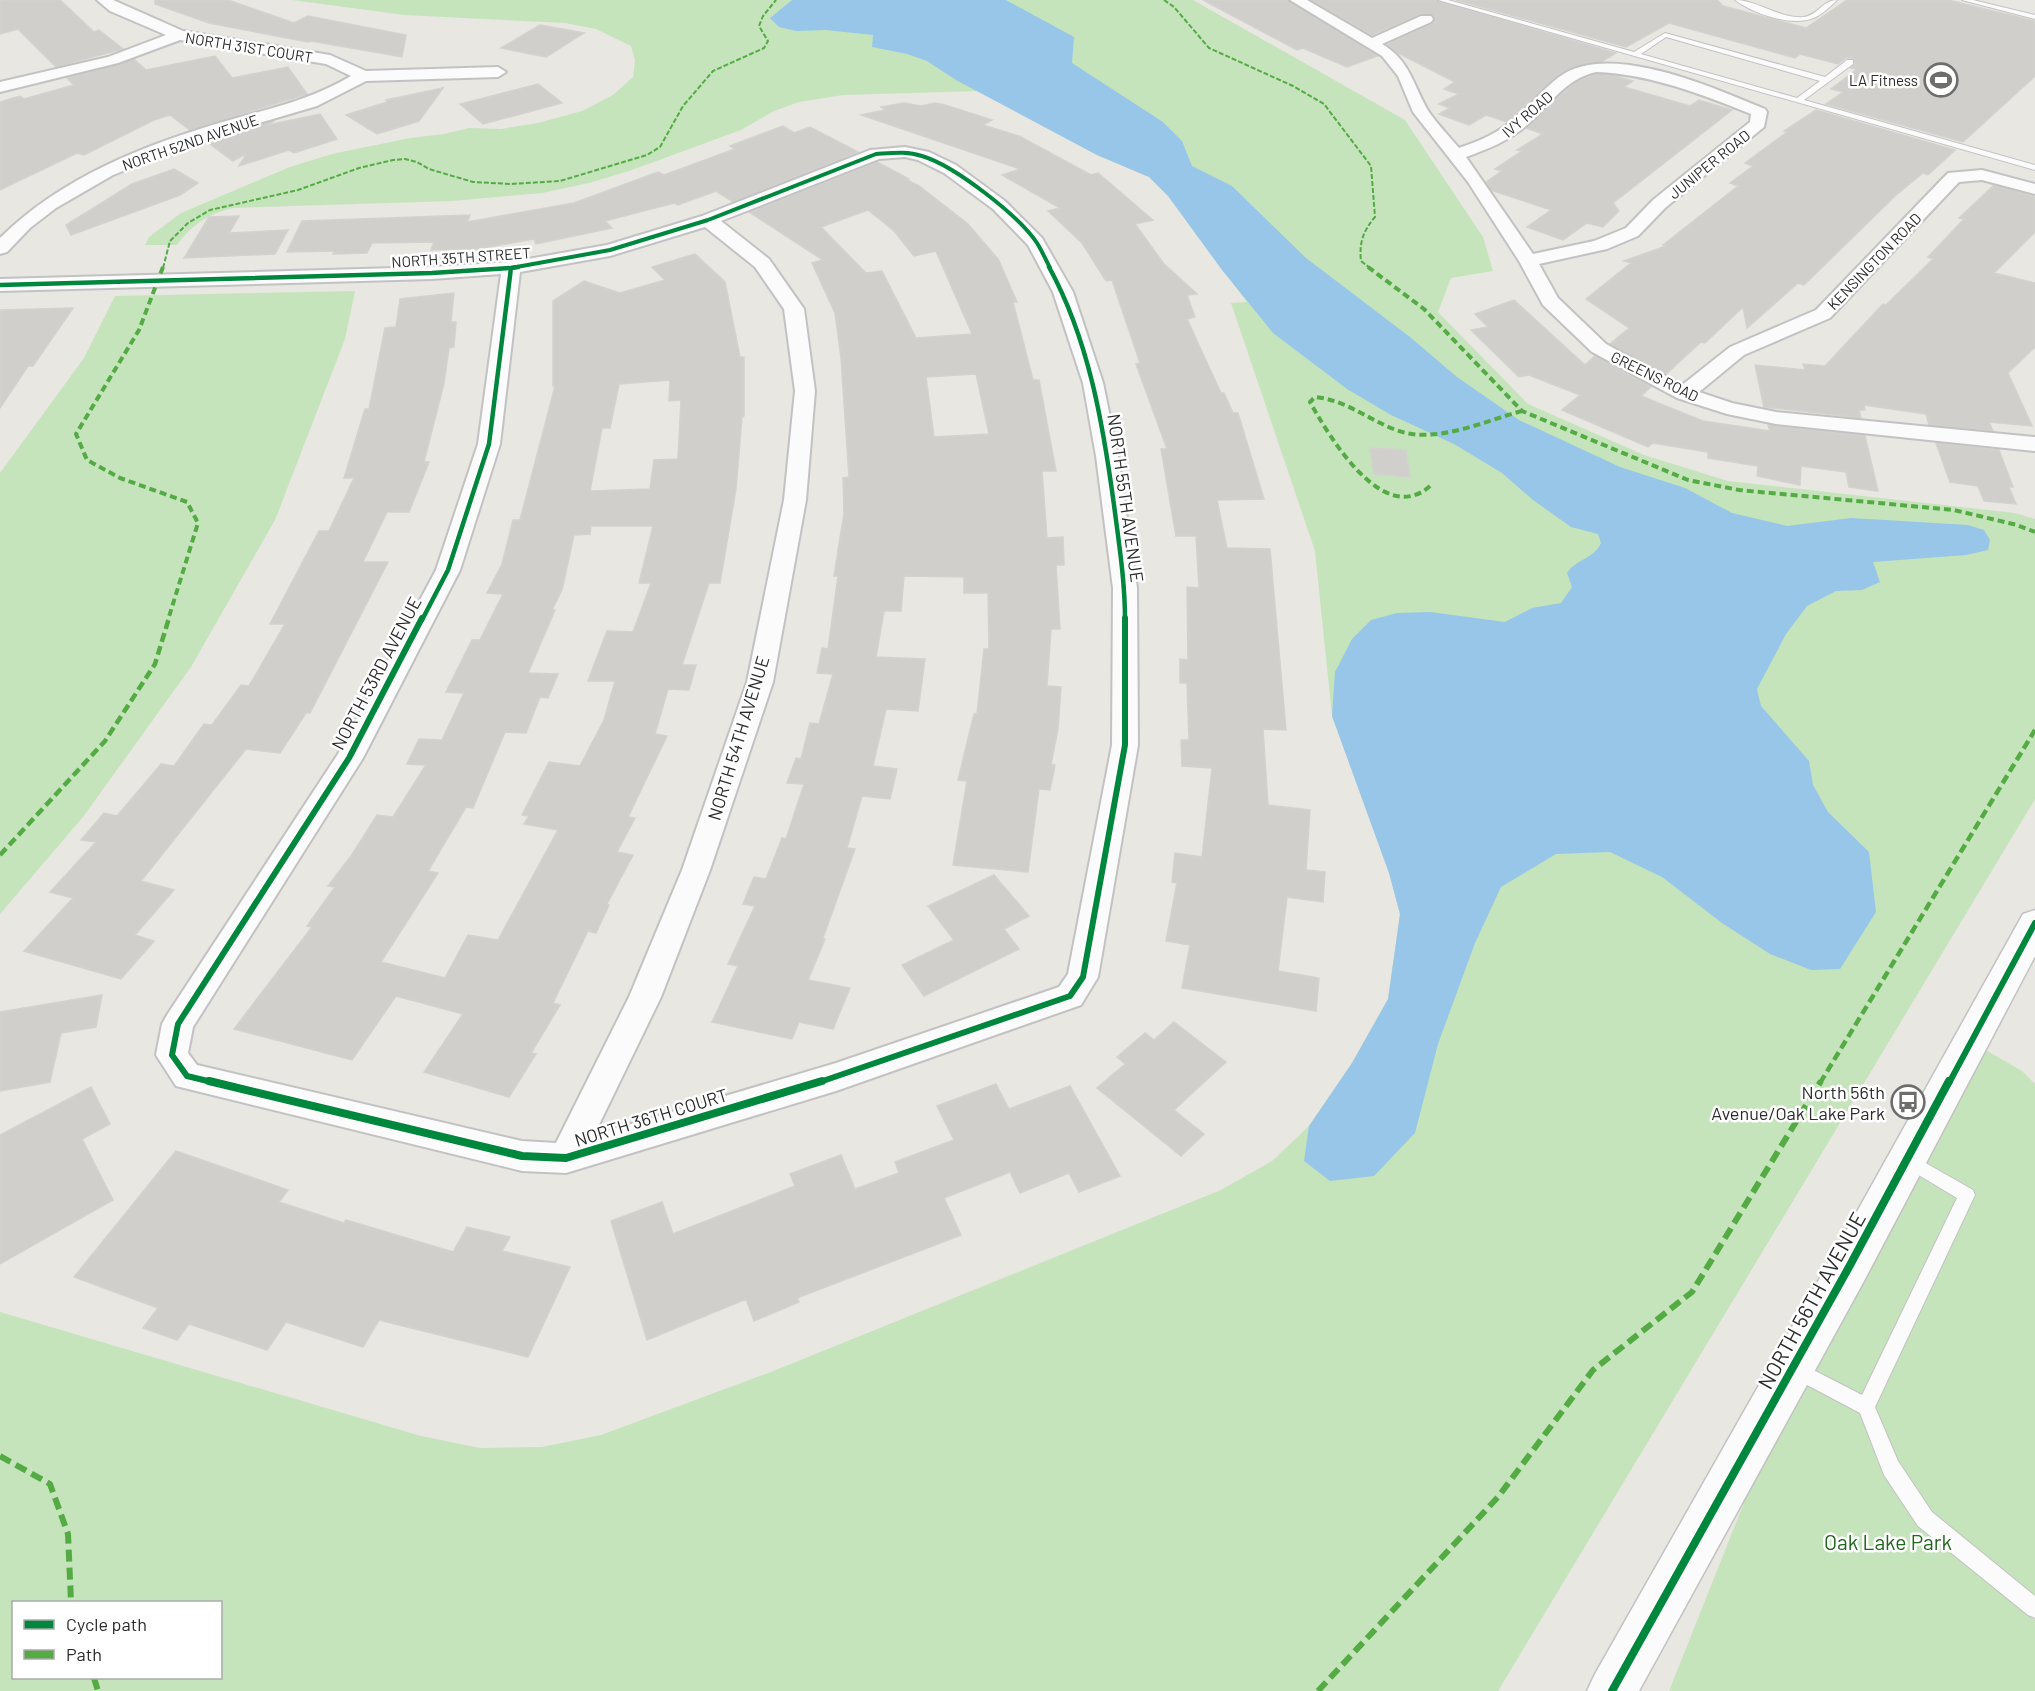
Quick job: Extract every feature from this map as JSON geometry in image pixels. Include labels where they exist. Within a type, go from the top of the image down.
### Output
[{"type":"street","name":"NORTH 31ST COURT","points":[[104,0],[115,8],[180,35],[330,60],[363,76]]},
{"type":"street","name":"GREENS ROAD","points":[[1297,0],[1387,53],[1405,75],[1421,112],[1475,180],[1528,261],[1550,301],[1599,348],[1684,394],[1727,408],[1776,418],[2035,444]]},
{"type":"street","points":[[1372,43],[1426,19]]},
{"type":"street","points":[[0,87],[113,60],[180,35]]},
{"type":"street","name":"IVY ROAD","points":[[1456,155],[1498,140],[1520,123],[1568,78],[1580,70],[1594,68]]},
{"type":"street","name":"JUNIPER ROAD","points":[[1528,261],[1600,245],[1632,232],[1659,204],[1758,124],[1759,112],[1714,94],[1624,69],[1594,68]]},
{"type":"street","points":[[363,76],[498,72]]},
{"type":"street","name":"NORTH 52ND AVENUE","points":[[0,248],[52,202],[92,177],[170,146],[233,125],[295,109],[325,97],[363,76]]},
{"type":"street","name":"NORTH 35TH STREET","points":[[0,285],[432,273],[511,268],[610,250],[708,220],[876,154],[905,152]]},
{"type":"street","name":"NORTH 55TH AVENUE","points":[[905,152],[923,156],[950,169],[999,205],[1036,242],[1063,292],[1095,393],[1107,456],[1125,588],[1125,745],[1083,977],[1070,996]]},
{"type":"street","name":"KENSINGTON ROAD","points":[[1684,394],[1737,351],[1823,314],[1954,177],[1982,175],[2035,189]]},
{"type":"street","name":"NORTH 54TH AVENUE","points":[[566,1158],[645,997],[700,858],[760,682],[795,501],[806,391],[794,309],[762,263],[708,220]]},
{"type":"street","name":"NORTH 53RD AVENUE","points":[[172,1055],[178,1024],[349,758],[448,570],[489,444],[511,268]]},
{"type":"street","name":"NORTH 56TH AVENUE","points":[[1612,1691],[1792,1368],[2035,923]]},
{"type":"street","name":"NORTH 36TH COURT","points":[[172,1055],[187,1076],[522,1156],[566,1158],[836,1077],[1070,996]]},
{"type":"lane","points":[[1441,0],[2035,168]]},
{"type":"lane","points":[[1738,0],[1760,10],[1802,19],[1810,17],[1834,0]]},
{"type":"lane","points":[[1968,0],[2035,17]]},
{"type":"lane","points":[[1635,55],[1665,35],[1826,80]]},
{"type":"lane","points":[[1798,101],[1850,62]]},
{"type":"lane","points":[[1866,1407],[1967,1196],[1907,1159]]},
{"type":"lane","points":[[1792,1368],[1866,1407],[1891,1468],[1925,1519],[2035,1608]]},
{"type":"green space","points":[[292,0],[1193,0],[1405,120],[1483,237],[1493,271],[1451,278],[1438,312],[1528,404],[1644,455],[1728,481],[2015,513],[2035,519],[2035,799],[1498,1691],[0,1691],[0,1312],[421,1436],[480,1448],[542,1447],[601,1435],[771,1372],[1221,1190],[1272,1161],[1309,1126],[1352,1063],[1388,999],[1400,914],[1389,873],[1332,716],[1315,551],[1231,303],[1247,302],[1168,196],[1149,177],[1097,155],[979,91],[843,95],[799,102],[774,111],[741,130],[629,171],[589,183],[542,193],[452,201],[233,208],[201,221],[188,231],[177,245],[145,245],[149,237],[181,213],[290,167],[332,154],[410,138],[469,128],[501,129],[538,123],[582,111],[613,95],[633,77],[635,60],[631,46],[596,29],[565,23],[404,15]]},
{"type":"green space","points":[[355,291],[345,339],[275,520],[191,667],[83,817],[0,914],[0,473],[84,358],[115,296]]},
{"type":"green space","name":"Oak Lake Park","points":[[1984,1049],[2022,1071],[2035,1084],[2035,1691],[1669,1691],[1759,1465]]},
{"type":"water","points":[[792,0],[1006,0],[1074,37],[1072,63],[1163,122],[1182,141],[1192,166],[1232,186],[1306,258],[1410,337],[1457,377],[1519,420],[1620,467],[1685,488],[1732,513],[1787,526],[1851,518],[1968,525],[1984,530],[1990,540],[1988,550],[1966,555],[1873,562],[1880,582],[1862,590],[1836,591],[1807,606],[1786,634],[1757,689],[1761,706],[1809,761],[1813,785],[1828,812],[1869,852],[1876,912],[1840,969],[1811,970],[1770,954],[1722,923],[1662,877],[1610,852],[1556,854],[1501,887],[1475,943],[1438,1044],[1415,1133],[1374,1176],[1330,1181],[1304,1161],[1309,1126],[1352,1063],[1388,999],[1400,914],[1389,873],[1332,716],[1335,672],[1352,639],[1371,620],[1397,613],[1430,612],[1505,622],[1532,608],[1561,603],[1572,587],[1567,573],[1598,548],[1601,543],[1598,534],[1571,527],[1533,500],[1502,473],[1454,444],[1391,415],[1347,389],[1273,333],[1222,270],[1168,196],[1149,177],[1097,155],[956,80],[927,61],[907,54],[872,47],[873,35],[826,30],[796,31],[779,27],[770,18]]},
{"type":"building","points":[[0,0],[60,0],[94,32],[99,30],[123,49],[56,67],[18,29],[0,34]]},
{"type":"building","points":[[155,0],[228,0],[294,23],[308,16],[406,35],[402,57],[209,23],[155,4]]},
{"type":"building","points":[[1203,0],[1288,0],[1377,56],[1347,67],[1303,48],[1297,50]]},
{"type":"building","points":[[1311,0],[1436,0],[1616,53],[1601,62],[1579,65],[1558,75],[1507,122],[1486,115],[1469,125],[1439,114],[1450,108],[1439,104],[1459,94],[1444,89],[1455,82],[1398,53],[1387,44],[1432,24],[1435,20],[1433,15],[1420,14],[1372,35]]},
{"type":"building","points":[[1456,0],[1717,0],[1723,6],[1806,28],[1847,0],[1948,0],[2035,21],[2035,76],[1963,142],[1826,104],[1843,92],[1831,89],[1857,69],[1851,68],[1855,64],[1853,58],[1846,58],[1838,64],[1800,54],[1795,58],[1669,23],[1626,47]]},
{"type":"building","points":[[540,25],[584,33],[546,57],[501,48]]},
{"type":"building","points":[[215,56],[232,78],[288,67],[307,94],[190,130],[170,115],[154,120],[84,155],[77,153],[0,190],[0,102],[20,96],[24,99],[74,85],[67,78],[134,59],[146,70]]},
{"type":"building","points":[[1596,74],[1633,81],[1624,87],[1690,106],[1699,100],[1732,110],[1613,203],[1619,211],[1603,227],[1587,223],[1563,240],[1527,227],[1551,210],[1491,190],[1486,182],[1502,171],[1495,169],[1522,151],[1517,150],[1543,134],[1526,128],[1576,82]]},
{"type":"building","points":[[538,84],[562,103],[483,124],[460,104]]},
{"type":"building","points":[[443,88],[419,121],[377,134],[346,115],[387,102],[386,100]]},
{"type":"building","points":[[904,103],[921,106],[935,103],[992,120],[983,125],[1019,136],[1091,175],[1098,173],[1153,220],[1135,224],[1164,264],[1197,294],[1187,295],[1195,317],[1187,319],[1221,393],[1224,393],[1233,413],[1238,413],[1264,499],[1217,500],[1227,548],[1270,549],[1286,730],[1263,729],[1268,805],[1310,810],[1306,870],[1325,872],[1323,902],[1287,897],[1278,971],[1319,978],[1316,1011],[1182,988],[1190,945],[1166,941],[1177,883],[1172,882],[1175,853],[1202,857],[1212,768],[1182,766],[1181,740],[1189,740],[1187,683],[1180,683],[1180,659],[1188,660],[1187,587],[1199,588],[1196,536],[1176,536],[1161,449],[1167,449],[1136,364],[1140,363],[1112,280],[1106,281],[1082,243],[1048,211],[1060,208],[1002,175],[1020,169],[861,115],[885,110],[881,107]]},
{"type":"building","points":[[1816,110],[1955,150],[1928,175],[1923,173],[1896,195],[1804,285],[1798,283],[1747,328],[1743,307],[1705,343],[1701,342],[1666,374],[1610,344],[1629,328],[1586,299],[1631,263],[1624,261],[1666,246],[1663,245],[1738,186],[1730,183],[1753,166],[1745,163],[1787,132],[1784,131]]},
{"type":"building","points":[[320,114],[337,139],[294,153],[289,150],[239,166],[247,153],[233,161],[206,141],[274,121],[268,125]]},
{"type":"building","points":[[783,126],[794,133],[810,127],[858,152],[733,202],[716,191],[678,205],[674,203],[605,221],[612,228],[536,244],[534,239],[477,249],[431,250],[434,242],[372,243],[367,253],[287,252],[302,221],[470,215],[467,222],[574,203],[658,172],[664,175],[735,149],[730,146]]},
{"type":"building","points":[[877,162],[909,179],[907,180],[919,186],[968,224],[998,259],[1017,302],[1013,302],[1033,380],[1039,380],[1056,471],[1042,471],[1047,538],[1063,537],[1064,565],[1056,565],[1060,629],[1051,629],[1047,686],[1061,687],[1058,729],[1051,764],[1055,765],[1050,790],[1039,789],[1028,872],[953,865],[967,781],[958,780],[974,714],[977,714],[984,649],[989,649],[988,593],[964,593],[964,577],[904,576],[901,611],[884,611],[876,657],[925,659],[918,711],[886,709],[873,766],[897,769],[890,799],[862,796],[847,848],[855,849],[823,938],[825,939],[808,980],[850,988],[833,1029],[799,1022],[792,1039],[712,1022],[738,966],[728,964],[755,906],[743,904],[754,877],[766,879],[782,838],[786,839],[804,784],[787,783],[796,758],[801,759],[810,723],[819,724],[833,674],[817,673],[822,648],[828,649],[838,576],[834,576],[844,513],[843,478],[849,477],[841,358],[835,313],[812,263],[823,260],[749,212]],"holes":[[[868,210],[894,231],[914,256],[936,251],[972,334],[916,338],[882,271],[866,273],[821,227]],[[976,374],[989,434],[934,437],[926,377]]]},
{"type":"building","points":[[174,169],[198,183],[180,195],[71,235],[66,225],[132,184]]},
{"type":"building","points":[[1994,185],[2035,197],[2035,232],[1994,273],[2035,283],[2035,347],[2008,373],[2032,426],[1989,422],[1993,431],[1929,425],[1926,414],[1864,405],[1865,410],[1859,410],[1861,418],[1764,407],[1755,365],[1805,370],[1803,364],[1825,366],[1883,304],[1886,305],[1933,259],[1928,257],[1964,219],[1959,218]]},
{"type":"building","points":[[239,216],[229,233],[288,230],[275,254],[184,258],[209,217]]},
{"type":"building","points":[[695,254],[725,282],[740,357],[744,357],[744,416],[742,417],[736,489],[720,583],[709,583],[682,665],[696,665],[689,690],[668,689],[655,734],[667,736],[628,817],[635,818],[617,852],[633,855],[607,904],[609,905],[596,933],[588,931],[553,1003],[560,1005],[531,1053],[536,1054],[509,1097],[424,1072],[463,1014],[396,996],[352,1060],[234,1029],[312,927],[307,926],[335,887],[328,886],[351,856],[377,815],[393,817],[426,765],[407,764],[419,739],[442,740],[464,693],[446,692],[472,640],[480,640],[503,594],[487,593],[502,564],[513,520],[520,520],[555,386],[553,386],[553,301],[584,281],[620,293],[665,280],[652,267]],"holes":[[[670,380],[669,401],[681,400],[678,459],[654,460],[650,489],[590,491],[602,428],[610,428],[619,384]],[[591,526],[653,526],[639,583],[651,583],[633,632],[607,631],[588,681],[615,681],[604,720],[580,766],[549,762],[522,815],[529,816],[524,824],[558,830],[498,940],[468,935],[445,978],[381,962],[438,873],[428,871],[466,807],[473,808],[505,732],[526,733],[540,697],[548,698],[558,674],[528,673],[562,590],[574,535],[590,534]]]},
{"type":"building","points":[[454,293],[451,322],[456,322],[454,347],[449,348],[444,383],[424,462],[429,462],[409,512],[387,512],[363,562],[388,562],[310,713],[306,713],[280,753],[246,749],[141,881],[174,890],[135,935],[154,941],[121,979],[24,951],[73,898],[50,892],[96,842],[81,840],[104,813],[117,816],[161,764],[174,766],[204,724],[212,725],[241,685],[249,686],[285,624],[270,624],[319,531],[329,531],[354,478],[344,478],[365,409],[369,409],[385,328],[396,327],[400,299]]},
{"type":"building","points":[[1514,300],[1585,365],[1595,356],[1651,387],[1641,396],[1703,421],[1770,431],[1768,425],[1865,436],[1878,491],[1849,487],[1846,472],[1801,466],[1800,485],[1757,476],[1758,466],[1708,458],[1708,452],[1653,443],[1648,447],[1562,410],[1580,395],[1529,375],[1519,377],[1471,330],[1488,327],[1475,314]]},
{"type":"building","points":[[73,308],[33,366],[28,366],[0,408],[0,310]]},
{"type":"building","points":[[1936,443],[1999,450],[2013,487],[2009,487],[2016,504],[1984,501],[1978,486],[1950,482]]},
{"type":"building","points":[[1370,448],[1406,450],[1410,477],[1374,474]]},
{"type":"building","points":[[994,875],[1029,916],[1004,929],[1019,949],[924,996],[902,965],[954,940],[928,906]]},
{"type":"building","points":[[102,995],[96,1027],[61,1033],[50,1082],[0,1091],[0,1012]]},
{"type":"building","points":[[1174,1022],[1226,1062],[1174,1110],[1204,1134],[1181,1156],[1097,1088],[1125,1064],[1117,1057],[1145,1033],[1154,1040]]},
{"type":"building","points":[[996,1084],[1009,1109],[1070,1086],[1120,1176],[1079,1192],[1069,1173],[1020,1193],[1010,1172],[944,1198],[961,1235],[797,1298],[799,1302],[754,1321],[746,1299],[647,1340],[611,1221],[662,1202],[673,1234],[795,1186],[790,1174],[841,1155],[855,1189],[899,1173],[895,1162],[954,1140],[937,1106]]},
{"type":"building","points":[[91,1087],[110,1124],[82,1139],[113,1200],[0,1264],[0,1135]]},
{"type":"building","points":[[176,1151],[288,1190],[279,1202],[344,1223],[346,1220],[453,1252],[467,1227],[510,1237],[502,1251],[570,1267],[528,1357],[379,1320],[363,1347],[286,1322],[267,1350],[189,1324],[177,1340],[143,1328],[158,1308],[74,1277]]},
{"type":"marked path","points":[[0,855],[105,741],[155,664],[198,523],[187,502],[120,478],[87,460],[76,434],[139,330],[159,281],[170,241],[188,223],[210,210],[298,190],[359,168],[393,160],[405,159],[417,162],[429,169],[473,182],[510,184],[560,181],[647,155],[660,147],[683,106],[713,71],[764,48],[768,41],[759,26],[763,16],[776,0]]},
{"type":"marked path","points":[[1164,0],[1174,7],[1209,48],[1293,86],[1324,104],[1371,166],[1375,217],[1362,237],[1361,261],[1424,309],[1522,411],[1688,480],[1739,490],[1954,510],[2017,525],[2035,532]]},
{"type":"marked path","points":[[1430,486],[1423,492],[1408,497],[1390,494],[1374,487],[1360,474],[1328,432],[1310,402],[1315,397],[1329,398],[1396,430],[1421,435],[1449,431],[1522,411]]},
{"type":"marked path","points":[[1318,1691],[1498,1497],[1593,1370],[1692,1292],[2035,730]]},
{"type":"marked path","points":[[0,1456],[50,1484],[68,1534],[71,1601]]},
{"type":"marked path","points":[[94,1679],[98,1691]]},
{"type":"cycle path","points":[[0,285],[432,273],[511,268],[610,250],[708,220],[876,154],[905,152],[923,156],[950,169],[999,205],[1036,242],[1063,292],[1093,383],[1107,456],[1125,588],[1125,745],[1083,977],[1070,996],[836,1077],[566,1158],[522,1156],[187,1076],[172,1055],[178,1024],[349,758],[448,570],[489,444],[511,268]]},
{"type":"cycle path","points":[[1612,1691],[1849,1267],[2035,923]]},
{"type":"place","name":"LA Fitness","points":[[1941,80]]},
{"type":"place","name":"North 56th Avenue/Oak Lake Park","points":[[1908,1102]]}]
